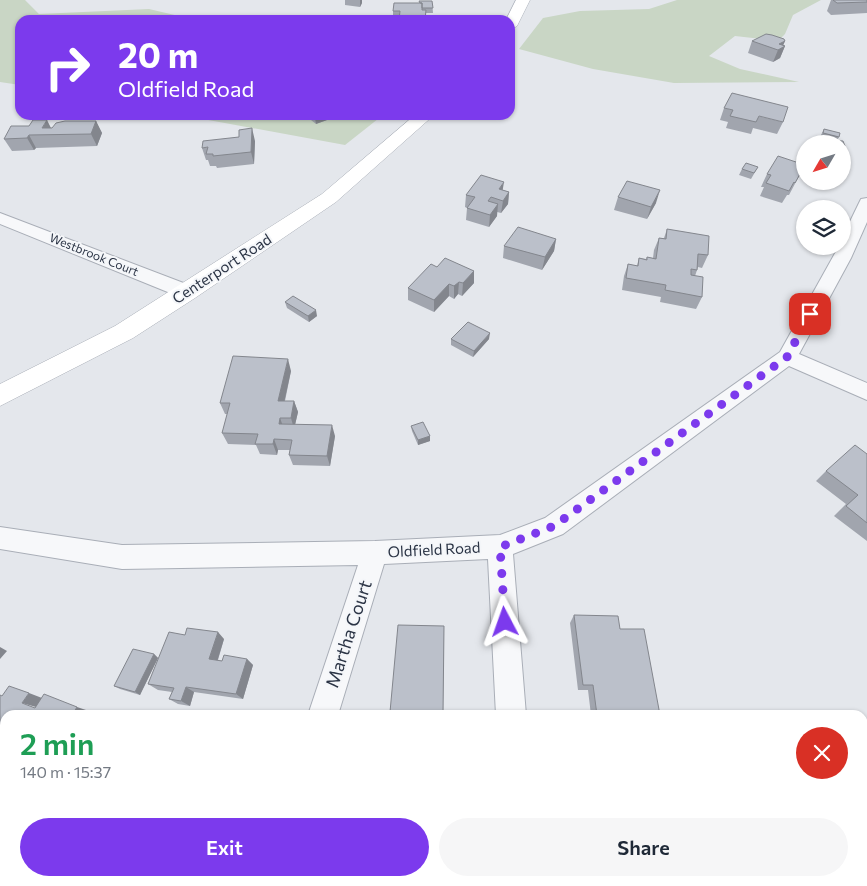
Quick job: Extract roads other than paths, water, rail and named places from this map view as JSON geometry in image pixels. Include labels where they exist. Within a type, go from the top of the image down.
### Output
[{"type":"main road","points":[[515,16],[523,0]]},
{"type":"main road","name":"Centerport Road","points":[[0,396],[124,332],[187,292],[329,198],[419,120]]},
{"type":"street","name":"Oldfield Road","points":[[0,538],[122,557],[375,552],[500,547],[554,526],[787,357],[842,258],[867,203]]},
{"type":"street","name":"Westbrook Court","points":[[0,218],[187,292]]},
{"type":"street","points":[[787,357],[867,392]]},
{"type":"street","points":[[500,547],[511,710]]},
{"type":"street","name":"Martha Court","points":[[325,710],[375,552]]}]
